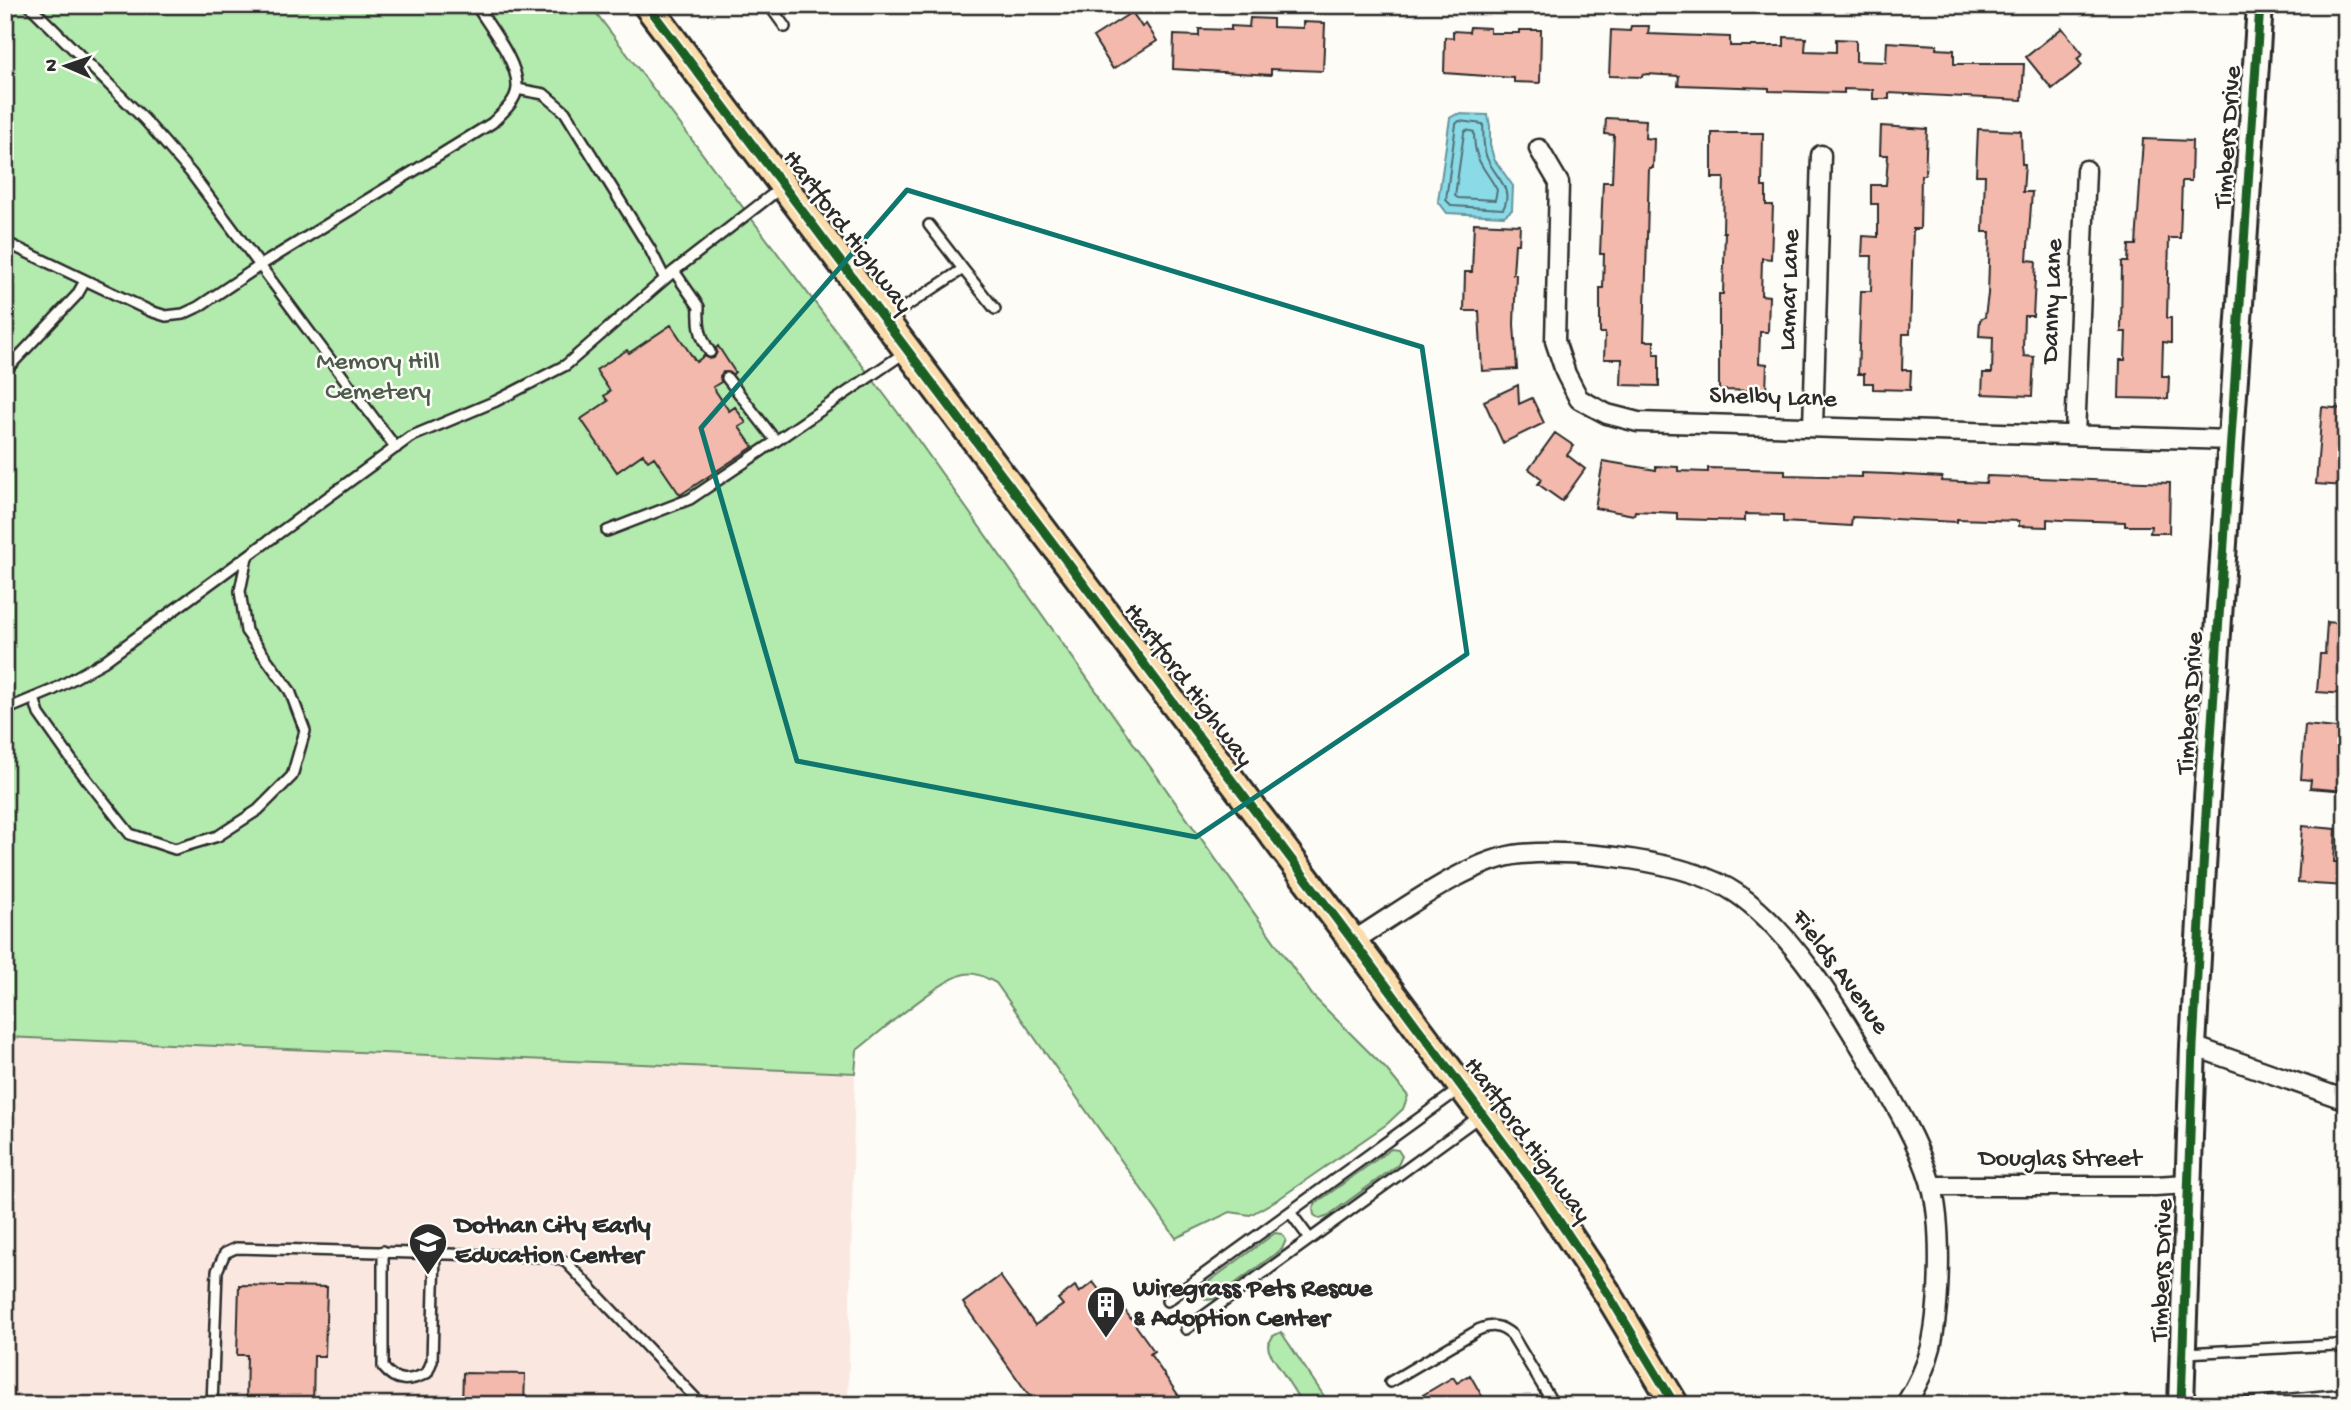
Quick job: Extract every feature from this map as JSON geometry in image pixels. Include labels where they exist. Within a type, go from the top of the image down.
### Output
[{"type":"main road","name":"Hartford Highway","points":[[647,5],[1535,1185],[1608,1294],[1671,1403]]},
{"type":"street","name":"Timbers Drive","points":[[2181,1405],[2193,1045],[2260,5]]},
{"type":"street","name":"Shelby Lane","points":[[1539,149],[1559,183],[1555,341],[1566,374],[1579,399],[1607,414],[1638,422],[2231,440]]},
{"type":"street","name":"Lamar Lane","points":[[1813,426],[1821,155]]},
{"type":"street","name":"Danny Lane","points":[[2075,435],[2086,170]]},
{"type":"street","name":"Fields Avenue","points":[[1353,941],[1468,870],[1495,859],[1521,854],[1572,854],[1649,862],[1708,877],[1736,893],[1764,915],[1824,989],[1849,1026],[1914,1140],[1931,1186],[1938,1235],[1938,1301],[1930,1349],[1914,1391],[1905,1405]]},
{"type":"street","points":[[2193,1045],[2346,1100]]},
{"type":"street","name":"Douglas Street","points":[[1931,1186],[2188,1184]]},
{"type":"lane","points":[[29,5],[145,119],[191,173],[396,448]]},
{"type":"lane","points":[[5,242],[150,311],[166,316],[183,314],[198,307],[261,265],[492,123],[508,108],[517,89],[513,68],[476,5]]},
{"type":"lane","points":[[769,5],[785,27]]},
{"type":"lane","points":[[517,89],[544,94],[565,112],[650,249],[665,279]]},
{"type":"lane","points":[[5,710],[53,691],[103,662],[410,437],[496,401],[566,365],[674,271],[783,186]]},
{"type":"lane","points":[[929,225],[995,309]]},
{"type":"lane","points":[[886,320],[963,269]]},
{"type":"lane","points":[[674,271],[699,307],[699,331],[710,352]]},
{"type":"lane","points":[[5,372],[77,295],[85,281]]},
{"type":"lane","points":[[607,531],[690,499],[908,350]]},
{"type":"lane","points":[[727,378],[776,441]]},
{"type":"lane","points":[[34,698],[38,714],[130,834],[175,849],[218,836],[258,810],[292,776],[305,731],[290,691],[246,631],[240,591],[247,557]]},
{"type":"lane","points":[[1167,1301],[1462,1087]]},
{"type":"lane","points":[[1186,1329],[1482,1114]]},
{"type":"lane","points":[[1290,1212],[1310,1239]]},
{"type":"lane","points":[[212,1405],[217,1271],[225,1253],[236,1248],[553,1257],[566,1262],[702,1405]]},
{"type":"lane","points":[[383,1251],[383,1367],[391,1377],[404,1380],[416,1379],[427,1373],[432,1361],[435,1253]]},
{"type":"lane","points":[[1390,1382],[1478,1330],[1488,1326],[1502,1327],[1512,1335],[1554,1405]]},
{"type":"lane","points":[[2183,1353],[2336,1345],[2346,1351]]},
{"type":"lane","points":[[2227,1405],[2346,1394]]},
{"type":"highlighted area","points":[[907,190],[1422,347],[1467,654],[1196,837],[797,761],[701,428]]},
{"type":"shaded area","name":"Dothan City Early Education Center","points":[[5,1037],[855,1073],[848,1405],[5,1405]]},
{"type":"green space","name":"Memory Hill Cemetery","points":[[5,5],[590,5],[908,426],[1313,996],[1386,1069],[1408,1096],[1403,1109],[1387,1124],[1280,1198],[1250,1215],[1230,1212],[1176,1238],[996,983],[974,974],[965,974],[942,985],[857,1050],[855,1073],[5,1037]]},
{"type":"green space","points":[[1391,1149],[1398,1150],[1402,1156],[1398,1165],[1326,1217],[1320,1219],[1314,1215],[1316,1203]]},
{"type":"green space","points":[[1275,1233],[1282,1234],[1286,1240],[1282,1249],[1214,1299],[1202,1297],[1200,1291],[1204,1285]]},
{"type":"green space","points":[[1281,1332],[1330,1405],[1303,1405],[1269,1351],[1268,1345],[1273,1336]]},
{"type":"water","points":[[1457,114],[1488,115],[1494,159],[1513,186],[1512,210],[1504,216],[1447,213],[1438,201],[1450,118]]},
{"type":"building","points":[[1132,12],[1142,27],[1146,24],[1157,41],[1113,69],[1093,37]]},
{"type":"building","points":[[1250,18],[1273,19],[1273,27],[1303,28],[1303,22],[1325,23],[1323,71],[1271,69],[1271,75],[1173,69],[1174,35],[1199,36],[1199,29],[1231,30],[1231,26],[1249,27]]},
{"type":"building","points":[[1631,26],[1649,26],[1648,34],[1730,37],[1730,46],[1784,46],[1784,37],[1806,38],[1805,51],[1836,52],[1836,39],[1856,40],[1856,61],[1886,62],[1887,42],[1937,45],[1936,49],[1954,50],[1954,64],[2024,64],[2022,100],[1889,93],[1889,99],[1873,99],[1873,90],[1844,89],[1844,93],[1769,91],[1769,88],[1678,85],[1679,76],[1609,76],[1611,30],[1630,31]]},
{"type":"building","points":[[1470,27],[1490,28],[1490,33],[1541,30],[1540,83],[1514,82],[1514,78],[1444,73],[1445,37],[1453,38],[1453,31],[1469,32]]},
{"type":"building","points":[[2062,28],[2083,54],[2077,59],[2082,65],[2052,89],[2026,57]]},
{"type":"building","points":[[1606,118],[1646,120],[1645,138],[1654,139],[1653,168],[1649,168],[1644,341],[1654,341],[1654,354],[1659,354],[1659,386],[1621,385],[1622,359],[1604,359],[1605,333],[1600,333],[1600,288],[1603,288],[1604,254],[1600,254],[1603,182],[1612,182],[1614,135],[1605,134]]},
{"type":"building","points":[[1881,126],[1927,129],[1925,175],[1921,175],[1920,229],[1913,229],[1910,334],[1903,334],[1902,370],[1911,370],[1910,390],[1873,389],[1873,383],[1864,383],[1864,374],[1858,374],[1861,291],[1871,291],[1872,256],[1862,256],[1863,236],[1878,237],[1878,204],[1871,204],[1871,185],[1886,185],[1888,155],[1880,155]]},
{"type":"building","points":[[1978,129],[2021,131],[2022,164],[2025,164],[2023,192],[2032,192],[2027,260],[2036,261],[2033,316],[2024,316],[2023,347],[2024,356],[2034,357],[2032,396],[1982,394],[1983,373],[1992,373],[1993,337],[1979,336],[1980,320],[1985,317],[1988,294],[1990,232],[1983,232],[1985,175],[1976,175]]},
{"type":"building","points":[[1712,133],[1763,133],[1762,187],[1766,187],[1766,205],[1773,205],[1771,259],[1762,258],[1761,295],[1769,296],[1768,332],[1760,332],[1759,363],[1767,364],[1766,391],[1719,390],[1719,294],[1723,294],[1725,232],[1724,178],[1712,178]]},
{"type":"building","points":[[2143,139],[2192,141],[2191,181],[2182,181],[2180,238],[2169,238],[2167,318],[2171,318],[2171,343],[2163,342],[2162,376],[2169,376],[2168,399],[2119,398],[2120,360],[2125,360],[2126,332],[2121,332],[2122,262],[2128,262],[2129,245],[2136,245]]},
{"type":"building","points":[[1474,223],[1520,225],[1519,244],[1515,244],[1513,274],[1516,274],[1514,324],[1517,369],[1482,371],[1479,311],[1464,311],[1465,272],[1472,272]]},
{"type":"building","points":[[671,325],[696,362],[704,356],[714,358],[718,346],[735,372],[723,372],[720,376],[721,382],[713,387],[729,411],[735,407],[746,423],[739,427],[753,447],[680,495],[654,457],[648,461],[643,454],[617,472],[581,419],[608,401],[604,396],[610,391],[596,370],[627,350],[629,353]]},
{"type":"building","points":[[1518,385],[1519,404],[1532,398],[1544,423],[1503,443],[1484,401]]},
{"type":"building","points":[[2322,407],[2346,409],[2346,486],[2316,484]]},
{"type":"building","points":[[1555,433],[1574,446],[1567,455],[1585,469],[1562,501],[1538,484],[1542,479],[1529,469]]},
{"type":"building","points":[[1603,461],[1656,470],[1656,466],[1678,467],[1678,471],[1708,472],[1708,468],[1785,470],[1785,475],[1862,477],[1862,473],[1890,474],[1942,477],[1941,481],[1986,483],[1987,476],[2170,483],[2169,533],[2150,533],[2151,526],[2125,526],[2125,522],[2047,519],[2047,527],[2019,526],[2019,521],[1957,519],[1957,522],[1852,517],[1851,526],[1783,522],[1783,515],[1745,514],[1745,521],[1677,519],[1677,513],[1635,511],[1634,515],[1595,508]]},
{"type":"building","points":[[2327,622],[2346,624],[2346,694],[2317,692],[2320,654],[2325,654]]},
{"type":"building","points":[[2305,725],[2346,729],[2343,764],[2346,764],[2346,791],[2310,788],[2311,780],[2301,779]]},
{"type":"building","points":[[2302,826],[2336,829],[2334,862],[2346,862],[2346,886],[2298,883]]},
{"type":"building","name":"Wiregrass Pets Rescue & Adoption Center","points":[[1000,1276],[1035,1325],[1063,1305],[1058,1299],[1075,1286],[1079,1293],[1093,1282],[1100,1291],[1102,1289],[1116,1308],[1121,1305],[1154,1351],[1150,1354],[1185,1405],[1036,1405],[963,1303]]},
{"type":"building","points":[[239,1285],[327,1287],[325,1356],[314,1356],[313,1405],[246,1405],[247,1355],[237,1355]]},
{"type":"building","points":[[463,1373],[525,1374],[524,1405],[462,1405]]},
{"type":"building","points":[[1470,1375],[1487,1405],[1406,1405],[1453,1377],[1457,1383]]},
{"type":"cycle path","points":[[647,5],[1535,1185],[1608,1294],[1675,1405]]},
{"type":"cycle path","points":[[2181,1405],[2193,1046],[2207,797],[2260,5]]},
{"type":"place","name":"Dothan City Early Education Center","points":[[428,1276]]},
{"type":"place","name":"Wiregrass Pets Rescue & Adoption Center","points":[[1106,1339]]}]
